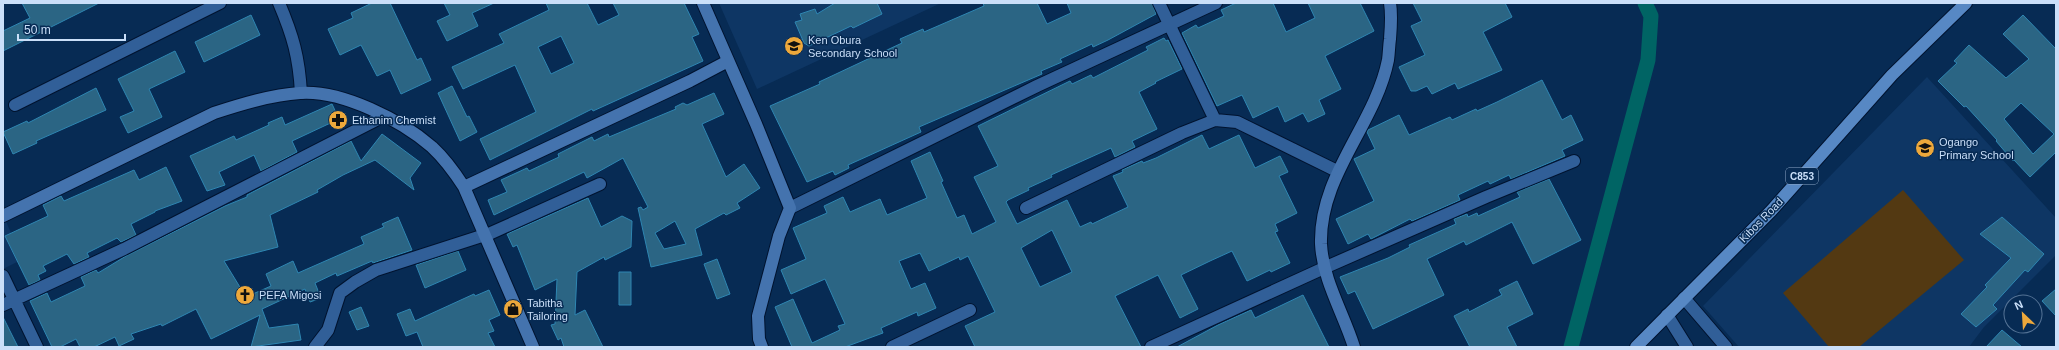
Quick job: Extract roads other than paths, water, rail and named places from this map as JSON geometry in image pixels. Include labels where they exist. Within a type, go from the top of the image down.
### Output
[{"type":"main road","name":"Kibos Road","points":[[1636,347],[1772,211],[1892,75],[1966,3]]},
{"type":"street","points":[[16,105],[220,3]]},
{"type":"street","points":[[279,3],[294,38],[300,66],[301,93]]},
{"type":"street","points":[[703,3],[790,208]]},
{"type":"street","points":[[1159,3],[1215,120]]},
{"type":"street","points":[[762,347],[759,339],[758,316],[778,236],[790,208],[1037,86],[1216,3]]},
{"type":"street","points":[[1354,347],[1324,268],[1321,242],[1324,211],[1337,170],[1376,96],[1388,60],[1392,15],[1390,3]]},
{"type":"street","points":[[464,187],[690,81],[728,61]]},
{"type":"street","points":[[3,216],[214,113],[266,98],[301,93],[354,101],[384,116],[432,147],[451,167],[464,187],[533,347]]},
{"type":"street","points":[[8,302],[124,248],[384,116]]},
{"type":"street","points":[[1026,208],[1182,133],[1215,120],[1237,122],[1337,170]]},
{"type":"street","points":[[1152,347],[1324,268],[1486,197],[1574,161]]},
{"type":"street","points":[[315,347],[328,330],[340,293],[355,282],[376,270],[485,235],[600,184]]},
{"type":"street","points":[[3,276],[8,302],[37,347]]},
{"type":"street","points":[[1684,298],[1726,347]]},
{"type":"street","points":[[892,347],[970,310]]},
{"type":"street","points":[[1667,315],[1687,347]]},
{"type":"waterway","points":[[1571,347],[1648,60],[1651,16],[1645,3]]},
{"type":"place","name":"Ken Obura Secondary School","points":[[794,46]]},
{"type":"place","name":"Ethanim Chemist","points":[[338,120]]},
{"type":"place","name":"Ogango Primary School","points":[[1925,148]]},
{"type":"place","name":"PEFA Migosi","points":[[245,295]]},
{"type":"place","name":"Tabitha Tailoring","points":[[513,309]]}]
